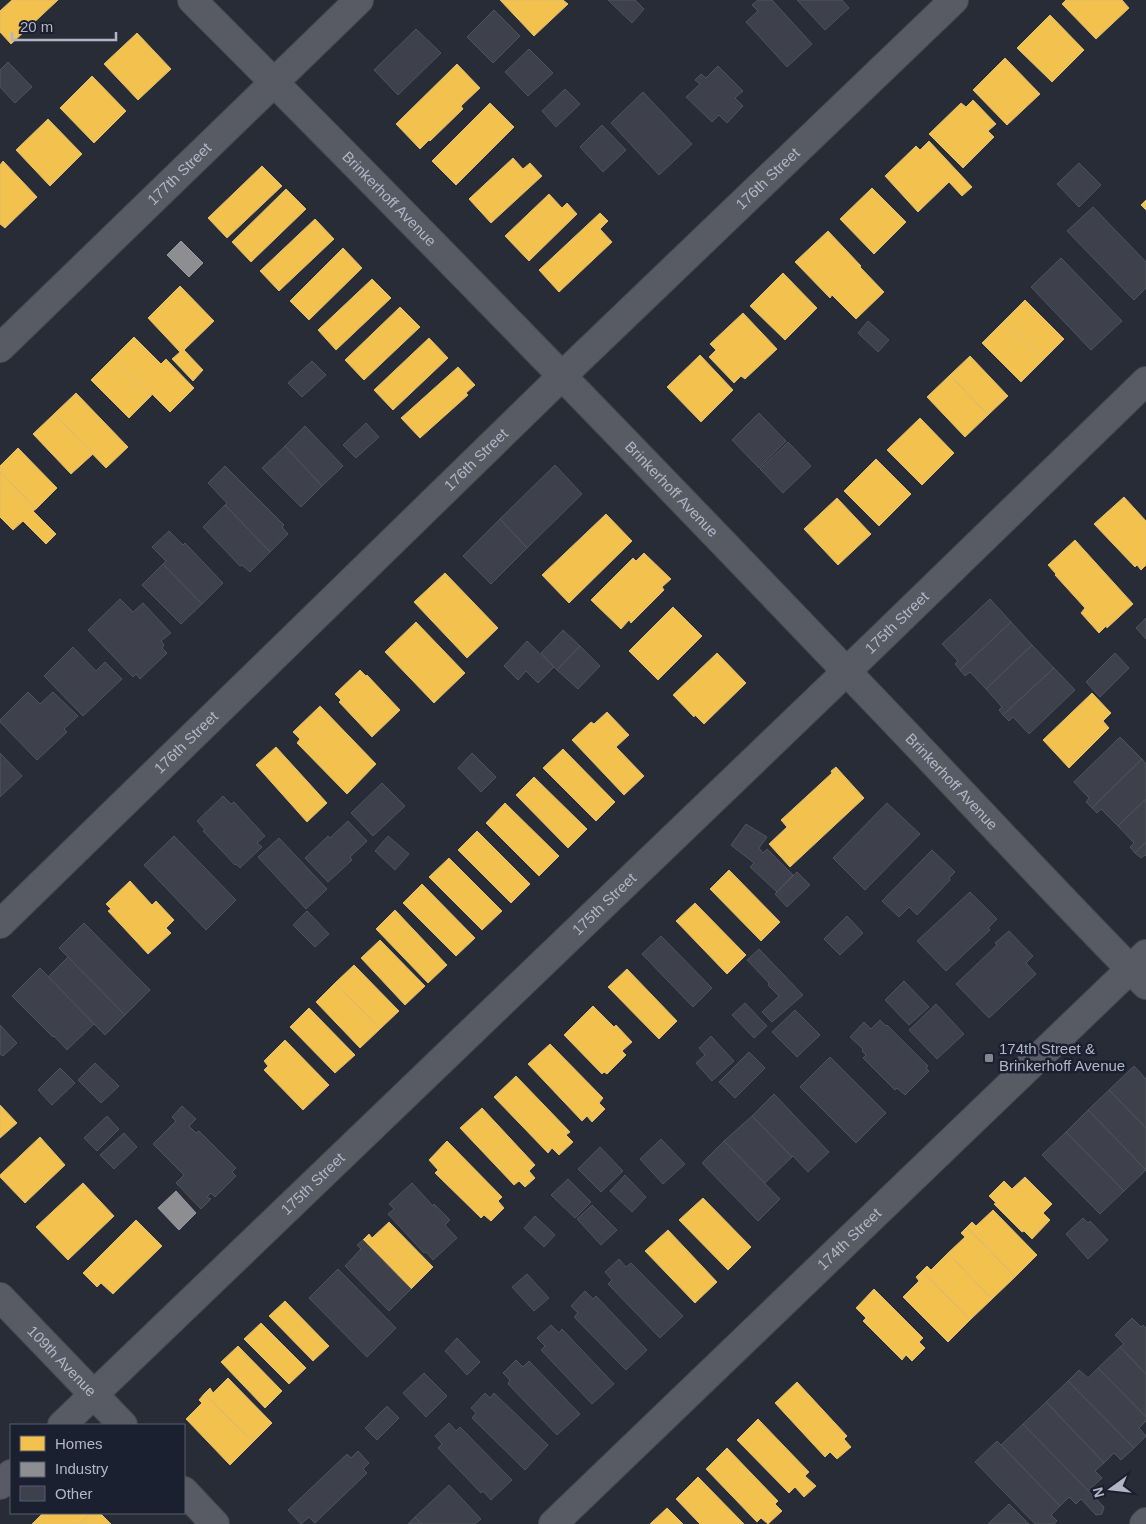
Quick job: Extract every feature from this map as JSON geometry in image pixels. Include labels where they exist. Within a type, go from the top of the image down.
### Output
[{"type":"street","name":"Brinkerhoff Avenue","points":[[192,0],[275,82],[847,671],[1141,969]]},
{"type":"street","name":"177th Street","points":[[0,348],[359,0]]},
{"type":"street","name":"176th Street","points":[[0,924],[562,376],[954,0]]},
{"type":"street","name":"175th Street","points":[[63,1424],[1146,381]]},
{"type":"street","name":"174th Street","points":[[553,1524],[1141,969]]},
{"type":"street","name":"109th Avenue","points":[[0,1297],[122,1424]]},
{"type":"street","points":[[0,1484],[10,1475]]},
{"type":"street","points":[[185,1492],[215,1524]]},
{"type":"building: Homes","points":[[12,0],[58,0],[11,44],[0,32],[0,11]]},
{"type":"building: Homes","points":[[500,0],[563,0],[568,4],[534,36]]},
{"type":"building: Homes","points":[[1066,0],[1122,0],[1129,8],[1096,39],[1062,4]]},
{"type":"building: Homes","points":[[1050,15],[1084,50],[1052,82],[1017,48]]},
{"type":"building: Homes","points":[[137,33],[171,69],[138,100],[104,64]]},
{"type":"building: Homes","points":[[1005,58],[1040,94],[1007,125],[973,90]]},
{"type":"building: Homes","points":[[457,64],[480,88],[461,106],[463,109],[420,149],[396,124]]},
{"type":"building: Homes","points":[[92,76],[126,111],[94,143],[60,108]]},
{"type":"building: Homes","points":[[973,100],[996,124],[988,131],[994,137],[963,168],[929,134],[961,103],[966,107]]},
{"type":"building: Homes","points":[[490,103],[514,127],[456,185],[432,161]]},
{"type":"building: Homes","points":[[48,119],[82,154],[50,186],[16,150]]},
{"type":"building: Homes","points":[[929,141],[972,187],[962,196],[949,182],[918,212],[885,176],[916,146],[920,150]]},
{"type":"building: Homes","points":[[513,158],[523,169],[530,163],[542,176],[491,223],[469,199]]},
{"type":"building: Homes","points":[[3,161],[37,197],[5,228],[0,224],[0,165]]},
{"type":"building: Homes","points":[[262,166],[282,186],[227,238],[208,218]]},
{"type":"building: Homes","points":[[872,188],[906,222],[874,254],[840,219]]},
{"type":"building: Homes","points":[[286,189],[306,209],[251,262],[232,242]]},
{"type":"building: Homes","points":[[549,194],[562,208],[567,203],[577,214],[529,261],[505,236]]},
{"type":"building: Homes","points":[[1146,200],[1146,210],[1141,205]]},
{"type":"building: Homes","points":[[600,213],[608,221],[600,229],[612,242],[559,292],[539,270]]},
{"type":"building: Homes","points":[[315,219],[334,239],[279,291],[260,271]]},
{"type":"building: Homes","points":[[828,231],[884,292],[856,319],[832,295],[830,298],[795,262]]},
{"type":"building: Homes","points":[[343,248],[362,268],[309,320],[290,301]]},
{"type":"building: Homes","points":[[783,273],[817,308],[785,340],[750,306]]},
{"type":"building: Homes","points":[[372,279],[391,298],[336,350],[318,330]]},
{"type":"building: Homes","points":[[180,286],[214,321],[184,350],[203,370],[193,381],[172,359],[180,352],[148,318]]},
{"type":"building: Homes","points":[[1025,300],[1064,339],[1043,360],[1004,321]]},
{"type":"building: Homes","points":[[400,307],[420,327],[364,380],[345,360]]},
{"type":"building: Homes","points":[[743,313],[777,349],[745,379],[741,376],[734,383],[709,357],[716,350],[710,344]]},
{"type":"building: Homes","points":[[1004,321],[1043,360],[1021,382],[982,343]]},
{"type":"building: Homes","points":[[134,337],[161,364],[166,359],[194,388],[170,412],[113,358]]},
{"type":"building: Homes","points":[[429,338],[448,358],[393,410],[374,390]]},
{"type":"building: Homes","points":[[700,355],[733,390],[701,422],[667,387]]},
{"type":"building: Homes","points":[[970,356],[1008,396],[988,415],[950,375]]},
{"type":"building: Homes","points":[[113,358],[151,396],[129,418],[91,380]]},
{"type":"building: Homes","points":[[458,367],[475,385],[466,393],[468,395],[420,438],[401,418]]},
{"type":"building: Homes","points":[[950,375],[988,415],[965,437],[927,397]]},
{"type":"building: Homes","points":[[76,393],[128,447],[106,468],[54,414]]},
{"type":"building: Homes","points":[[54,414],[93,454],[71,474],[33,434]]},
{"type":"building: Homes","points":[[920,418],[954,453],[922,485],[887,450]]},
{"type":"building: Homes","points":[[18,448],[57,488],[36,509],[0,472],[0,466]]},
{"type":"building: Homes","points":[[876,459],[911,494],[879,526],[844,491]]},
{"type":"building: Homes","points":[[0,472],[36,509],[33,511],[56,534],[46,544],[23,521],[13,530],[0,517]]},
{"type":"building: Homes","points":[[1124,497],[1146,521],[1146,565],[1141,570],[1137,565],[1135,567],[1094,524]]},
{"type":"building: Homes","points":[[837,498],[871,534],[838,565],[804,529]]},
{"type":"building: Homes","points":[[606,514],[632,541],[569,603],[542,575]]},
{"type":"building: Homes","points":[[1075,540],[1133,604],[1099,633],[1081,613],[1085,608],[1048,565]]},
{"type":"building: Homes","points":[[644,553],[671,579],[662,587],[664,590],[631,623],[629,620],[621,629],[591,600],[633,558],[636,561]]},
{"type":"building: Homes","points":[[445,573],[498,628],[467,658],[414,602]]},
{"type":"building: Homes","points":[[673,607],[702,636],[658,680],[629,651]]},
{"type":"building: Homes","points":[[416,622],[465,673],[434,703],[385,652]]},
{"type":"building: Homes","points":[[717,653],[746,683],[704,724],[695,715],[694,717],[673,695]]},
{"type":"building: Homes","points":[[360,670],[400,710],[372,737],[339,702],[341,700],[335,694]]},
{"type":"building: Homes","points":[[1092,693],[1111,713],[1103,721],[1109,728],[1069,768],[1043,740]]},
{"type":"building: Homes","points":[[320,706],[376,764],[347,794],[297,743],[300,739],[293,732]]},
{"type":"building: Homes","points":[[607,712],[629,735],[616,747],[644,776],[624,795],[572,740],[591,722],[594,724]]},
{"type":"building: Homes","points":[[276,747],[327,803],[307,822],[256,765]]},
{"type":"building: Homes","points":[[563,749],[615,802],[596,821],[543,768]]},
{"type":"building: Homes","points":[[836,767],[864,798],[790,867],[769,844],[787,827],[781,820],[832,773],[831,771]]},
{"type":"building: Homes","points":[[534,777],[587,829],[568,848],[516,795]]},
{"type":"building: Homes","points":[[505,803],[559,856],[539,876],[486,823]]},
{"type":"building: Homes","points":[[477,831],[530,884],[511,903],[458,850]]},
{"type":"building: Homes","points":[[449,858],[502,911],[482,930],[429,877]]},
{"type":"building: Homes","points":[[729,870],[780,922],[761,941],[710,889]]},
{"type":"building: Homes","points":[[130,881],[152,905],[156,901],[174,920],[166,928],[171,933],[148,954],[108,911],[111,909],[106,904]]},
{"type":"building: Homes","points":[[422,884],[475,938],[456,956],[403,903]]},
{"type":"building: Homes","points":[[695,903],[746,955],[727,974],[676,921]]},
{"type":"building: Homes","points":[[395,910],[447,965],[428,983],[376,929]]},
{"type":"building: Homes","points":[[380,940],[425,986],[405,1005],[361,958]]},
{"type":"building: Homes","points":[[354,965],[399,1011],[380,1029],[335,983]]},
{"type":"building: Homes","points":[[627,969],[677,1021],[659,1039],[608,987]]},
{"type":"building: Homes","points":[[335,983],[380,1029],[360,1048],[316,1002]]},
{"type":"building: Homes","points":[[593,1006],[614,1027],[616,1025],[632,1042],[622,1051],[626,1055],[607,1074],[604,1072],[602,1074],[564,1035]]},
{"type":"building: Homes","points":[[309,1008],[355,1055],[335,1073],[290,1027]]},
{"type":"building: Homes","points":[[285,1040],[329,1085],[303,1110],[264,1070],[268,1066],[264,1061]]},
{"type":"building: Homes","points":[[550,1044],[603,1098],[599,1103],[605,1109],[592,1122],[587,1116],[582,1121],[528,1064]]},
{"type":"building: Homes","points":[[516,1076],[570,1132],[566,1135],[573,1142],[559,1155],[552,1148],[548,1153],[494,1097]]},
{"type":"building: Homes","points":[[0,1105],[17,1123],[0,1138]]},
{"type":"building: Homes","points":[[482,1108],[535,1165],[529,1171],[535,1178],[525,1187],[519,1181],[514,1185],[460,1128]]},
{"type":"building: Homes","points":[[40,1137],[65,1165],[25,1203],[0,1175]]},
{"type":"building: Homes","points":[[447,1141],[502,1197],[498,1201],[504,1208],[491,1221],[484,1215],[481,1218],[435,1173],[438,1170],[429,1160]]},
{"type":"building: Homes","points":[[1025,1177],[1052,1204],[1043,1213],[1050,1220],[1032,1239],[1024,1231],[1022,1232],[994,1204],[996,1203],[989,1196],[1004,1181],[1012,1189]]},
{"type":"building: Homes","points":[[83,1183],[114,1216],[68,1260],[36,1227]]},
{"type":"building: Homes","points":[[703,1198],[751,1247],[728,1270],[679,1220]]},
{"type":"building: Homes","points":[[993,1210],[1037,1255],[1015,1277],[967,1227],[972,1222],[976,1226]]},
{"type":"building: Homes","points":[[136,1220],[162,1246],[113,1294],[101,1283],[97,1287],[83,1273]]},
{"type":"building: Homes","points":[[389,1222],[433,1267],[411,1289],[363,1240],[369,1234],[372,1238]]},
{"type":"building: Homes","points":[[967,1227],[1015,1277],[992,1299],[948,1253],[965,1237],[961,1233]]},
{"type":"building: Homes","points":[[668,1230],[717,1282],[695,1303],[645,1251]]},
{"type":"building: Homes","points":[[948,1253],[992,1299],[970,1320],[922,1271],[927,1266],[931,1270]]},
{"type":"building: Homes","points":[[922,1271],[970,1320],[948,1342],[903,1297],[919,1281],[916,1277]]},
{"type":"building: Homes","points":[[874,1289],[923,1338],[919,1342],[925,1348],[912,1361],[906,1355],[902,1360],[863,1321],[866,1318],[856,1308]]},
{"type":"building: Homes","points":[[285,1301],[329,1346],[313,1361],[269,1316]]},
{"type":"building: Homes","points":[[261,1323],[306,1368],[289,1384],[244,1339]]},
{"type":"building: Homes","points":[[238,1346],[282,1391],[265,1408],[221,1362]]},
{"type":"building: Homes","points":[[228,1378],[272,1423],[253,1442],[204,1394],[210,1388],[213,1393]]},
{"type":"building: Homes","points":[[797,1382],[847,1436],[844,1439],[851,1447],[837,1459],[830,1452],[825,1457],[775,1403]]},
{"type":"building: Homes","points":[[204,1394],[253,1442],[230,1465],[186,1419],[202,1403],[199,1400]]},
{"type":"building: Homes","points":[[758,1419],[809,1472],[805,1476],[816,1486],[804,1497],[795,1487],[789,1493],[737,1440]]},
{"type":"building: Homes","points":[[727,1448],[778,1501],[775,1504],[782,1511],[768,1524],[761,1518],[757,1522],[706,1469]]},
{"type":"building: Homes","points":[[698,1477],[744,1524],[700,1524],[676,1499]]},
{"type":"building: Homes","points":[[667,1508],[683,1524],[650,1524]]},
{"type":"building: Homes","points":[[42,1514],[90,1514],[79,1524],[32,1524]]},
{"type":"building: Homes","points":[[90,1514],[101,1514],[111,1524],[79,1524]]},
{"type":"building: Industry","points":[[181,241],[203,263],[189,277],[167,255]]},
{"type":"building: Industry","points":[[176,1191],[196,1213],[179,1230],[158,1208]]},
{"type":"building: Other","points":[[608,0],[635,0],[644,9],[632,23]]},
{"type":"building: Other","points":[[758,0],[772,0],[812,44],[787,67],[746,22],[758,11],[752,5]]},
{"type":"building: Other","points":[[797,0],[842,0],[849,8],[825,30]]},
{"type":"building: Other","points":[[494,10],[520,36],[493,63],[467,37]]},
{"type":"building: Other","points":[[416,29],[441,53],[398,95],[374,70]]},
{"type":"building: Other","points":[[529,49],[553,73],[528,96],[505,72]]},
{"type":"building: Other","points":[[8,62],[32,87],[15,103],[0,87],[0,70]]},
{"type":"building: Other","points":[[718,66],[743,91],[735,98],[743,106],[727,123],[719,115],[712,122],[686,97],[700,84],[695,80],[701,74],[706,78]]},
{"type":"building: Other","points":[[565,89],[580,104],[556,127],[542,111]]},
{"type":"building: Other","points":[[643,92],[692,144],[659,175],[611,123]]},
{"type":"building: Other","points":[[602,125],[626,150],[603,172],[580,147]]},
{"type":"building: Other","points":[[1079,163],[1101,185],[1079,207],[1057,184]]},
{"type":"building: Other","points":[[1093,207],[1146,262],[1146,288],[1134,300],[1067,231]]},
{"type":"building: Other","points":[[1061,258],[1122,321],[1091,350],[1031,287]]},
{"type":"building: Other","points":[[868,321],[889,340],[878,352],[858,333]]},
{"type":"building: Other","points":[[312,361],[326,375],[302,397],[288,383]]},
{"type":"building: Other","points":[[759,413],[786,441],[759,468],[732,440]]},
{"type":"building: Other","points":[[366,423],[379,437],[356,458],[343,445]]},
{"type":"building: Other","points":[[305,426],[343,466],[322,486],[285,446]]},
{"type":"building: Other","points":[[788,442],[811,466],[783,493],[760,469]]},
{"type":"building: Other","points":[[285,446],[322,486],[301,507],[262,468]]},
{"type":"building: Other","points":[[555,465],[582,494],[527,548],[500,519]]},
{"type":"building: Other","points":[[225,466],[284,525],[282,527],[288,534],[270,552],[225,505],[227,503],[208,483]]},
{"type":"building: Other","points":[[225,505],[270,552],[250,572],[242,565],[240,566],[203,527]]},
{"type":"building: Other","points":[[500,519],[527,548],[491,584],[463,556]]},
{"type":"building: Other","points":[[169,531],[183,545],[185,543],[223,583],[202,604],[163,564],[166,561],[152,547]]},
{"type":"building: Other","points":[[163,564],[202,604],[181,624],[142,585]]},
{"type":"building: Other","points":[[120,599],[133,612],[143,603],[171,633],[161,641],[164,645],[162,648],[167,653],[140,679],[136,674],[133,677],[88,630]]},
{"type":"building: Other","points":[[990,599],[1011,622],[960,670],[955,664],[958,661],[942,644]]},
{"type":"building: Other","points":[[1146,618],[1146,639],[1136,628]]},
{"type":"building: Other","points":[[1011,622],[1032,645],[986,689],[970,672],[965,676],[960,670]]},
{"type":"building: Other","points":[[563,630],[580,646],[557,670],[541,653]]},
{"type":"building: Other","points":[[527,641],[554,667],[538,683],[526,671],[518,680],[504,666]]},
{"type":"building: Other","points":[[1032,645],[1054,668],[1003,715],[999,710],[1002,707],[986,689]]},
{"type":"building: Other","points":[[580,646],[600,666],[578,689],[557,670]]},
{"type":"building: Other","points":[[73,647],[96,671],[105,662],[122,679],[83,716],[44,676]]},
{"type":"building: Other","points":[[1115,653],[1129,668],[1100,697],[1086,682]]},
{"type":"building: Other","points":[[1054,668],[1075,690],[1029,734],[1013,717],[1009,721],[1003,715]]},
{"type":"building: Other","points":[[28,692],[40,704],[53,692],[78,716],[64,729],[67,732],[37,760],[0,722]]},
{"type":"building: Other","points":[[1120,737],[1142,759],[1092,808],[1086,802],[1089,798],[1074,782]]},
{"type":"building: Other","points":[[0,753],[22,776],[0,797]]},
{"type":"building: Other","points":[[472,753],[496,777],[481,792],[458,768]]},
{"type":"building: Other","points":[[1142,759],[1146,764],[1146,799],[1118,826],[1101,809],[1097,813],[1092,808]]},
{"type":"building: Other","points":[[382,783],[405,806],[373,836],[351,813]]},
{"type":"building: Other","points":[[223,796],[231,804],[234,802],[265,836],[257,843],[262,847],[240,868],[203,831],[205,830],[197,821]]},
{"type":"building: Other","points":[[1146,799],[1146,842],[1135,853],[1130,847],[1134,843],[1118,826]]},
{"type":"building: Other","points":[[887,803],[920,834],[865,890],[833,858]]},
{"type":"building: Other","points":[[348,821],[367,841],[350,857],[352,860],[328,882],[305,858],[328,836],[330,838]]},
{"type":"building: Other","points":[[746,824],[767,837],[759,848],[763,853],[767,849],[793,875],[777,892],[750,867],[754,863],[731,845]]},
{"type":"building: Other","points":[[174,836],[236,900],[206,930],[144,865]]},
{"type":"building: Other","points":[[388,836],[409,854],[395,870],[375,851]]},
{"type":"building: Other","points":[[279,838],[327,889],[306,909],[258,857]]},
{"type":"building: Other","points":[[1146,842],[1146,856],[1141,858],[1135,853]]},
{"type":"building: Other","points":[[932,850],[955,872],[949,878],[950,880],[917,915],[909,907],[899,917],[882,901]]},
{"type":"building: Other","points":[[797,872],[810,885],[787,907],[775,894]]},
{"type":"building: Other","points":[[970,892],[997,919],[988,928],[990,930],[946,971],[917,941]]},
{"type":"building: Other","points":[[307,911],[329,934],[315,947],[293,925]]},
{"type":"building: Other","points":[[847,916],[863,933],[840,955],[824,939]]},
{"type":"building: Other","points":[[84,923],[150,990],[125,1015],[59,948]]},
{"type":"building: Other","points":[[1009,931],[1033,956],[1026,963],[1036,974],[989,1018],[956,984]]},
{"type":"building: Other","points":[[661,936],[712,988],[693,1007],[642,954]]},
{"type":"building: Other","points":[[759,949],[803,995],[772,1022],[762,1012],[779,996],[747,960]]},
{"type":"building: Other","points":[[68,957],[125,1015],[105,1035],[48,977]]},
{"type":"building: Other","points":[[40,968],[94,1024],[67,1050],[12,996]]},
{"type":"building: Other","points":[[904,981],[929,1007],[909,1025],[885,1000]]},
{"type":"building: Other","points":[[745,1003],[767,1026],[754,1038],[732,1015]]},
{"type":"building: Other","points":[[936,1004],[964,1034],[937,1059],[909,1030]]},
{"type":"building: Other","points":[[795,1010],[820,1035],[797,1057],[772,1032]]},
{"type":"building: Other","points":[[880,1020],[928,1066],[926,1068],[929,1071],[905,1095],[897,1088],[895,1090],[863,1058],[866,1055],[862,1051],[863,1049],[850,1037],[864,1022],[871,1029]]},
{"type":"building: Other","points":[[0,1025],[17,1043],[3,1056],[0,1054]]},
{"type":"building: Other","points":[[711,1036],[734,1061],[712,1081],[696,1063],[705,1055],[699,1048]]},
{"type":"building: Other","points":[[749,1052],[765,1068],[735,1098],[719,1082]]},
{"type":"building: Other","points":[[830,1057],[886,1113],[856,1143],[800,1087]]},
{"type":"building: Other","points":[[95,1063],[119,1086],[101,1103],[78,1080]]},
{"type":"building: Other","points":[[1134,1066],[1146,1079],[1146,1128],[1109,1090]]},
{"type":"building: Other","points":[[60,1068],[75,1083],[52,1105],[38,1090]]},
{"type":"building: Other","points":[[1109,1090],[1146,1128],[1146,1170],[1088,1110]]},
{"type":"building: Other","points":[[774,1094],[829,1152],[808,1172],[752,1116]]},
{"type":"building: Other","points":[[182,1106],[196,1119],[189,1126],[196,1133],[199,1131],[236,1168],[232,1172],[236,1176],[215,1197],[211,1193],[207,1197],[211,1199],[201,1209],[176,1183],[184,1175],[153,1144],[176,1121],[172,1117]]},
{"type":"building: Other","points":[[1088,1110],[1146,1170],[1124,1191],[1066,1132]]},
{"type":"building: Other","points":[[107,1116],[119,1129],[97,1151],[84,1138]]},
{"type":"building: Other","points":[[752,1116],[792,1157],[765,1183],[724,1141]]},
{"type":"building: Other","points":[[1066,1132],[1124,1191],[1100,1214],[1042,1155]]},
{"type":"building: Other","points":[[124,1133],[137,1147],[114,1169],[100,1155]]},
{"type":"building: Other","points":[[661,1139],[685,1164],[663,1184],[640,1159]]},
{"type":"building: Other","points":[[724,1141],[780,1199],[758,1221],[702,1163]]},
{"type":"building: Other","points":[[600,1147],[623,1171],[601,1192],[578,1169]]},
{"type":"building: Other","points":[[625,1175],[646,1197],[632,1212],[610,1191]]},
{"type":"building: Other","points":[[568,1179],[591,1202],[575,1218],[551,1195]]},
{"type":"building: Other","points":[[412,1183],[433,1206],[434,1204],[450,1220],[445,1225],[457,1238],[433,1260],[426,1252],[424,1253],[388,1214],[394,1209],[389,1204]]},
{"type":"building: Other","points":[[592,1205],[617,1230],[601,1245],[577,1219]]},
{"type":"building: Other","points":[[535,1216],[555,1235],[544,1247],[524,1228]]},
{"type":"building: Other","points":[[1083,1218],[1088,1223],[1090,1221],[1108,1240],[1088,1259],[1066,1234]]},
{"type":"building: Other","points":[[363,1240],[411,1289],[389,1311],[345,1266],[361,1249],[357,1245]]},
{"type":"building: Other","points":[[619,1259],[626,1267],[631,1263],[683,1316],[660,1338],[608,1284],[612,1280],[605,1272]]},
{"type":"building: Other","points":[[338,1269],[396,1328],[367,1357],[309,1298]]},
{"type":"building: Other","points":[[527,1274],[549,1298],[534,1311],[512,1287]]},
{"type":"building: Other","points":[[585,1291],[593,1299],[596,1296],[647,1350],[626,1370],[574,1317],[578,1313],[571,1306]]},
{"type":"building: Other","points":[[1132,1318],[1141,1327],[1143,1325],[1146,1328],[1146,1374],[1120,1347],[1124,1344],[1115,1335]]},
{"type":"building: Other","points":[[551,1325],[559,1333],[562,1329],[614,1384],[592,1404],[541,1350],[545,1346],[537,1338]]},
{"type":"building: Other","points":[[457,1338],[480,1362],[467,1375],[445,1351]]},
{"type":"building: Other","points":[[1120,1347],[1146,1374],[1146,1417],[1098,1368]]},
{"type":"building: Other","points":[[516,1360],[523,1367],[529,1361],[580,1414],[557,1435],[508,1384],[510,1380],[503,1373]]},
{"type":"building: Other","points":[[1098,1368],[1146,1417],[1146,1421],[1139,1428],[1146,1436],[1134,1448],[1068,1381],[1079,1370],[1088,1378]]},
{"type":"building: Other","points":[[424,1373],[447,1396],[426,1417],[403,1393]]},
{"type":"building: Other","points":[[1068,1381],[1134,1448],[1121,1460],[1114,1453],[1104,1463],[1046,1402]]},
{"type":"building: Other","points":[[485,1393],[490,1398],[494,1393],[548,1445],[525,1470],[472,1418],[476,1413],[471,1408]]},
{"type":"building: Other","points":[[1046,1402],[1104,1463],[1095,1471],[1102,1478],[1088,1491],[1023,1424]]},
{"type":"building: Other","points":[[387,1406],[399,1418],[377,1440],[365,1428]]},
{"type":"building: Other","points":[[449,1423],[456,1431],[460,1427],[512,1480],[491,1500],[483,1491],[481,1493],[438,1448],[442,1444],[435,1436]]},
{"type":"building: Other","points":[[1023,1424],[1104,1507],[1102,1514],[1096,1515],[1081,1499],[1076,1504],[1069,1497],[1060,1506],[1001,1445]]},
{"type":"building: Other","points":[[997,1441],[1060,1506],[1051,1515],[1057,1521],[1054,1524],[1035,1524],[975,1462]]},
{"type":"building: Other","points":[[358,1451],[369,1463],[363,1469],[367,1473],[315,1523],[309,1517],[301,1524],[288,1510],[347,1454],[351,1458]]},
{"type":"building: Other","points":[[449,1485],[481,1519],[475,1524],[421,1524],[415,1517]]},
{"type":"building: Other","points":[[1009,1504],[1029,1524],[988,1524]]},
{"type":"building: Other","points":[[415,1517],[421,1524],[408,1524]]},
{"type":"place","name":"174th Street & Brinkerhoff Avenue","points":[[989,1058]]}]
